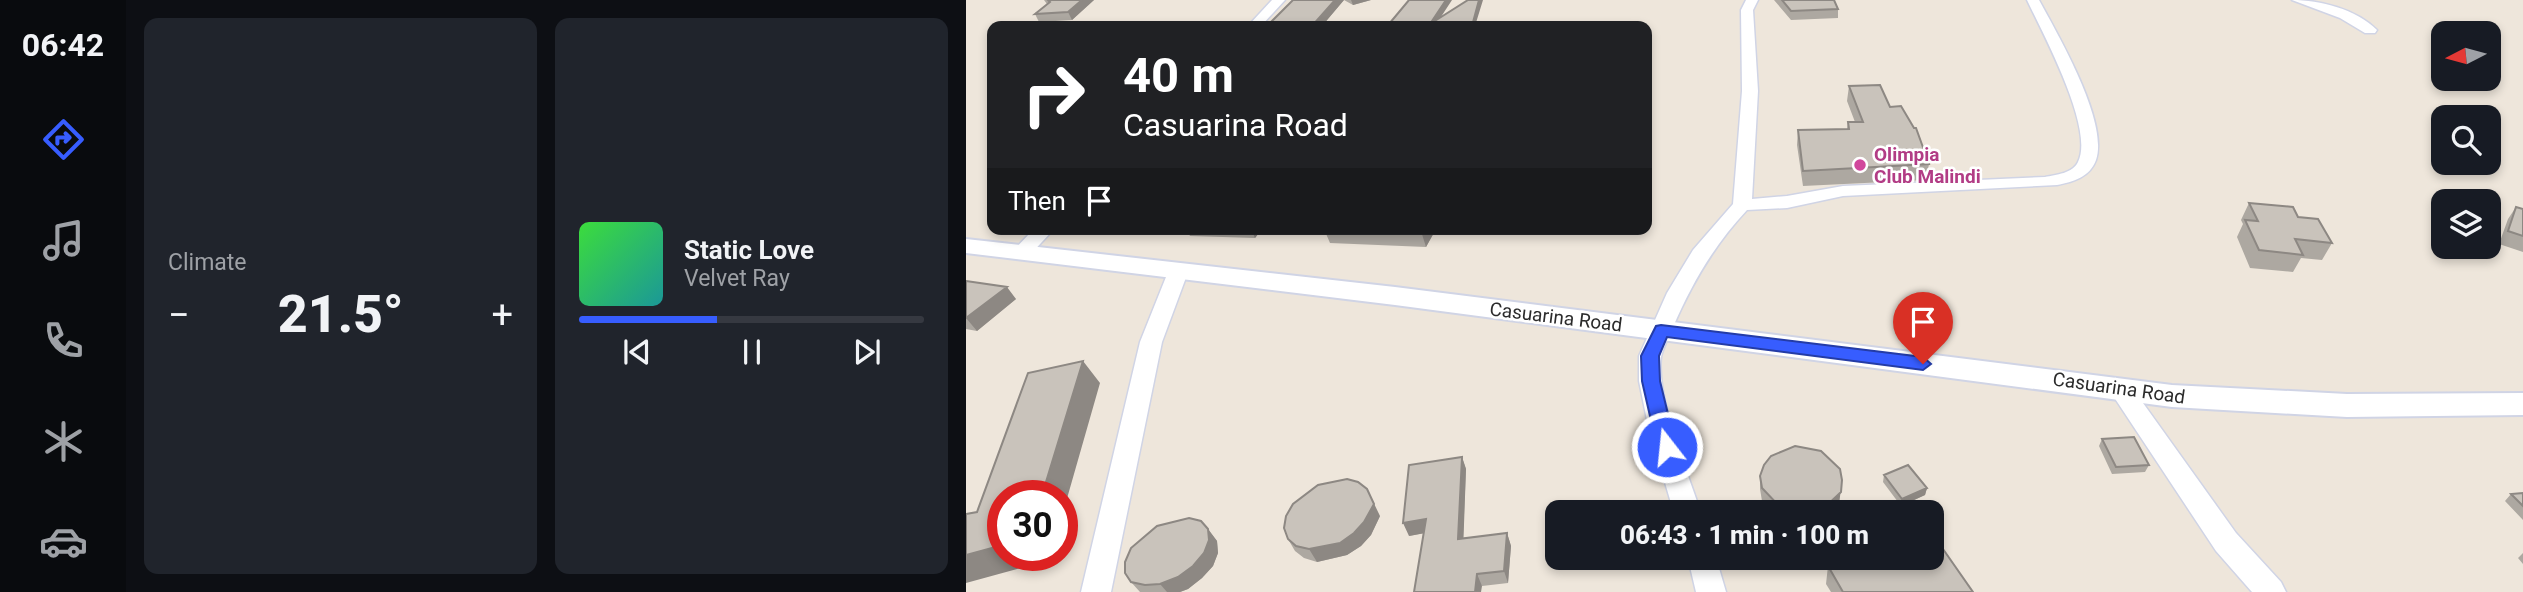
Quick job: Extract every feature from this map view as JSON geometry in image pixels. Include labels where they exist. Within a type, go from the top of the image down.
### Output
[{"type":"street","points":[[1259,21],[1279,0]]},
{"type":"street","points":[[1684,500],[1660,425],[1651,381],[1650,356],[1677,293],[1703,250],[1742,205],[1749,91],[1747,10],[1752,0]]},
{"type":"street","points":[[1742,205],[1787,202],[1843,191],[2045,182],[2067,178],[2078,172],[2088,160],[2090,146],[2083,107],[2033,0]]},
{"type":"street","points":[[2298,0],[2345,15],[2370,30]]},
{"type":"street","points":[[1021,253],[1039,235]]},
{"type":"street","name":"Casuarina Road","points":[[966,246],[1408,298],[2172,396],[2260,404],[2432,407],[2523,404]]},
{"type":"street","points":[[1096,592],[1151,342],[1178,272]]},
{"type":"street","points":[[2120,388],[2226,542],[2271,592]]},
{"type":"street","points":[[1705,570],[1711,592]]},
{"type":"building","points":[[1048,0],[1082,0],[1068,12],[1035,14],[1050,2]]},
{"type":"building","points":[[1293,0],[1335,0],[1316,21],[1272,21]]},
{"type":"building","points":[[1409,0],[1446,0],[1432,21],[1392,21]]},
{"type":"building","points":[[1468,0],[1479,0],[1473,21],[1435,21]]},
{"type":"building","points":[[1782,0],[1834,0],[1838,9],[1791,11]]},
{"type":"building","points":[[1880,85],[1890,107],[1901,106],[1916,128],[1929,164],[1803,171],[1798,130],[1849,129],[1848,122],[1863,122],[1849,86]]},
{"type":"building","points":[[2249,203],[2293,207],[2298,217],[2318,219],[2332,243],[2295,239],[2303,255],[2259,250],[2245,220],[2258,221]]},
{"type":"building","points":[[2516,207],[2523,209],[2523,236],[2508,231]]},
{"type":"building","points":[[966,281],[1007,287],[966,318]]},
{"type":"building","points":[[1083,361],[1047,480],[989,480],[1028,373]]},
{"type":"building","points":[[2134,437],[2149,465],[2116,467],[2102,439]]},
{"type":"building","points":[[1795,446],[1821,451],[1840,469],[1841,492],[1833,500],[1773,500],[1762,488],[1760,476],[1771,456]]},
{"type":"building","points":[[1462,457],[1458,539],[1507,533],[1504,571],[1477,574],[1475,592],[1414,592],[1426,519],[1403,523],[1409,465]]},
{"type":"building","points":[[1908,465],[1927,488],[1902,499],[1884,475]]},
{"type":"building","points":[[1347,479],[1358,482],[1367,489],[1374,504],[1364,522],[1340,543],[1309,549],[1296,546],[1288,539],[1284,528],[1286,516],[1293,504],[1318,485]]},
{"type":"building","points":[[987,485],[987,549],[966,555],[966,514],[977,512]]},
{"type":"building","points":[[2523,493],[2523,506],[2511,494]]},
{"type":"building","points":[[1189,518],[1201,521],[1208,529],[1209,540],[1204,553],[1193,566],[1178,577],[1160,584],[1131,582],[1125,573],[1125,562],[1131,548],[1157,526]]},
{"type":"building","points":[[1944,550],[1973,592],[1843,592],[1830,570],[1944,570]]},
{"type":"place","name":"Olimpia Club Malindi","points":[[1860,165]]},
{"type":"route","points":[[1667,447],[1651,381],[1650,356],[1661,330],[1923,364]]}]
